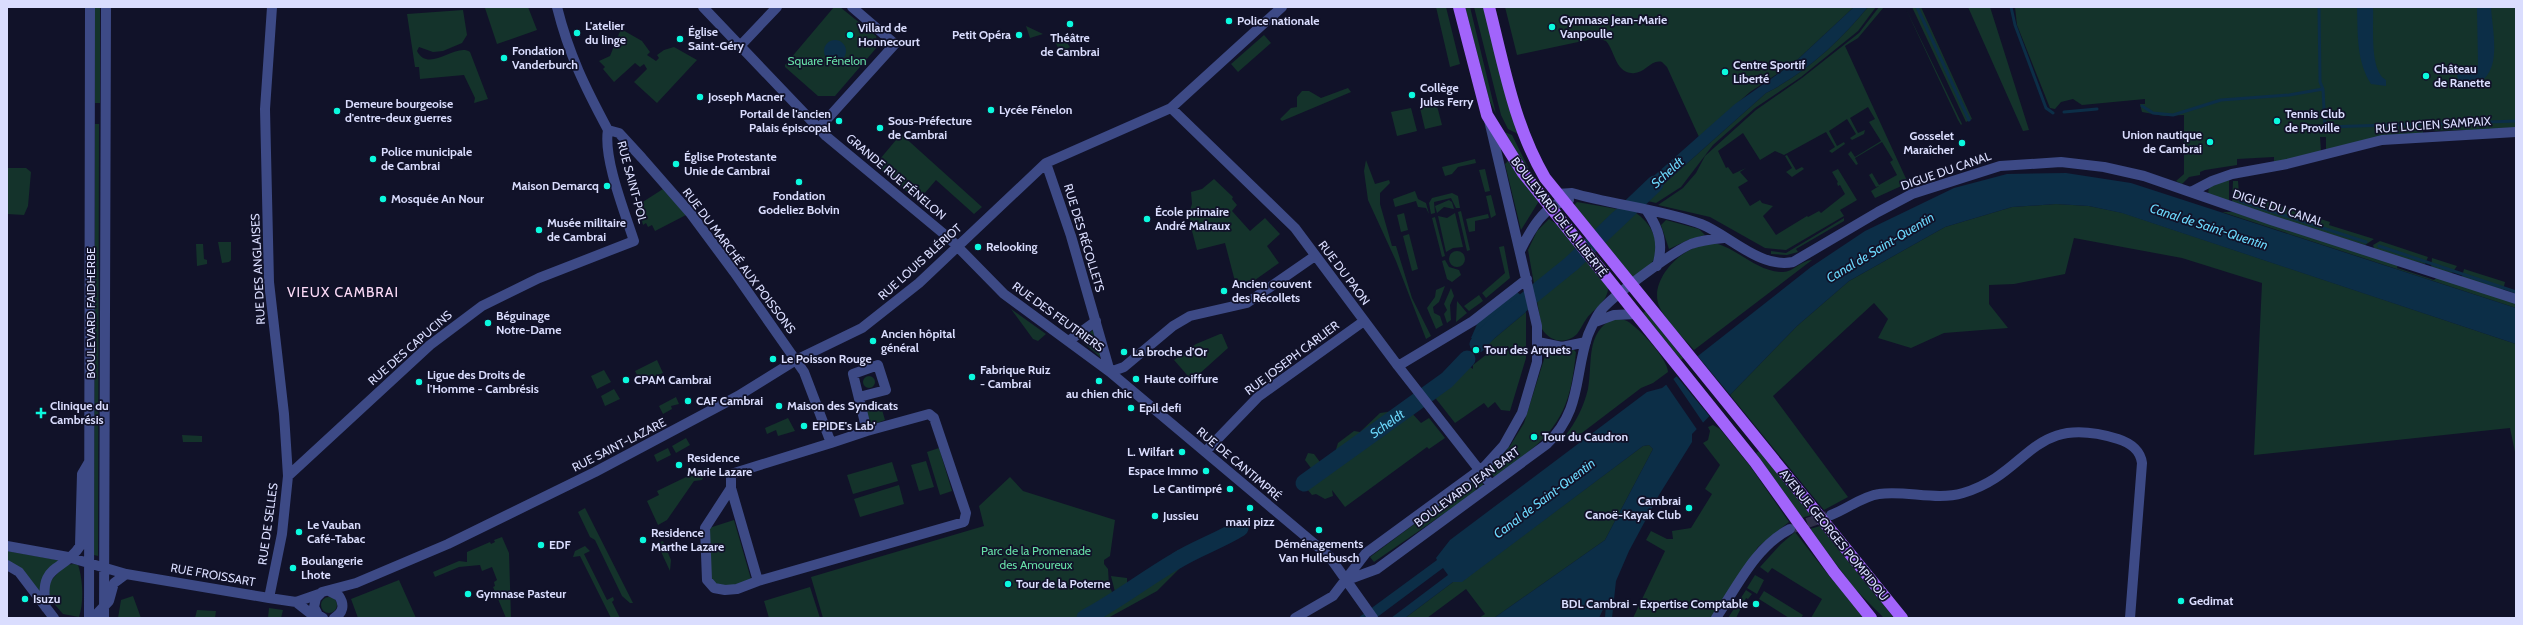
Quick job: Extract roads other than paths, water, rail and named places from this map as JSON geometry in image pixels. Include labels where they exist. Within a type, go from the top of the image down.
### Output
[{"type":"main road","name":"BOULEVARD DE LA LIBERTÉ","points":[[1459,7],[1487,115],[1522,173],[1647,328]]},
{"type":"main road","name":"BOULEVARD DE LA LIBERTÉ","points":[[1489,7],[1520,127],[1534,158],[1560,197],[1658,319]]},
{"type":"main road","name":"AVENUE GEORGES POMPIDOU","points":[[1658,319],[1902,618]]},
{"type":"main road","name":"AVENUE GEORGES POMPIDOU","points":[[1647,328],[1756,462],[1834,572],[1872,618]]},
{"type":"street","name":"BOULEVARD FAIDHERBE","points":[[89,618],[90,7]]},
{"type":"street","name":"BOULEVARD FAIDHERBE","points":[[104,609],[104,109],[106,7]]},
{"type":"street","name":"RUE DES ANGLAISES","points":[[272,7],[265,109],[269,282],[284,414],[288,476]]},
{"type":"street","points":[[557,7],[566,43],[580,80],[608,130]]},
{"type":"street","name":"GRANDE RUE FÉNELON","points":[[703,7],[742,45],[819,128],[957,247]]},
{"type":"street","points":[[742,45],[776,7]]},
{"type":"street","points":[[819,128],[895,44],[852,7]]},
{"type":"street","name":"RUE LOUIS BLÉRIOT","points":[[796,360],[874,321],[957,247],[1046,163],[1171,108],[1282,7]]},
{"type":"street","name":"RUE DU PAON","points":[[1171,108],[1290,222],[1417,391],[1491,486]]},
{"type":"street","points":[[90,109],[104,109]]},
{"type":"street","name":"BOULEVARD JEAN BART","points":[[1295,618],[1333,596],[1366,554],[1479,470],[1504,445],[1519,419],[1535,372],[1538,342],[1534,311],[1487,115]]},
{"type":"street","name":"RUE SAINT-POL","points":[[608,130],[607,140],[609,157],[634,241]]},
{"type":"street","name":"RUE DU MARCHÉ AUX POISSONS","points":[[608,130],[622,136],[691,214],[796,360],[804,372],[832,443]]},
{"type":"street","name":"RUE LUCIEN SAMPAIX","points":[[2191,192],[2227,175],[2287,164],[2382,140],[2516,132]]},
{"type":"street","name":"DIGUE DU CANAL","points":[[1560,197],[1583,197],[1700,224],[1764,258],[1780,262],[1793,262],[1878,212],[1912,194],[1986,169],[2017,164],[2061,162],[2104,167],[2144,176],[2516,299]]},
{"type":"street","name":"RUE DES RÉCOLLETS","points":[[1046,163],[1096,321],[1110,372]]},
{"type":"street","points":[[1520,251],[1532,229],[1560,197]]},
{"type":"street","points":[[1642,210],[1660,237],[1661,251],[1657,266]]},
{"type":"street","name":"BOULEVARD JEAN BART","points":[[1346,580],[1377,569],[1547,444],[1562,426],[1575,401],[1586,342],[1604,307],[1657,266],[1692,244],[1724,238]]},
{"type":"street","name":"RUE DES CAPUCINS","points":[[288,476],[430,345],[482,306],[530,282],[634,241]]},
{"type":"street","name":"RUE DES FEUTRIERS","points":[[957,247],[1004,294],[1070,340],[1110,372]]},
{"type":"street","points":[[1110,372],[1124,367],[1173,326],[1190,316],[1251,301],[1315,256]]},
{"type":"street","points":[[1398,366],[1473,321],[1527,282]]},
{"type":"street","points":[[1595,322],[1614,315],[1636,314]]},
{"type":"street","points":[[1070,340],[1096,321]]},
{"type":"street","name":"RUE JOSEPH CARLIER","points":[[1205,452],[1258,397],[1364,321]]},
{"type":"street","points":[[1538,342],[1562,347],[1586,342]]},
{"type":"street","name":"RUE SAINT-LAZARE","points":[[356,583],[448,544],[632,454],[738,396],[796,360]]},
{"type":"street","name":"RUE DE CANTIMPRÉ","points":[[1110,372],[1329,556],[1373,618]]},
{"type":"street","points":[[859,398],[867,431]]},
{"type":"street","points":[[731,488],[705,528],[707,580],[714,588],[725,590],[737,589],[758,581],[964,522],[966,513],[934,418],[928,414],[867,431],[731,474],[731,488],[758,581]]},
{"type":"street","points":[[1831,515],[1876,494],[1948,496],[1971,491],[1988,482],[2044,440],[2066,432],[2087,431],[2121,440],[2133,446],[2142,459],[2130,618]]},
{"type":"street","points":[[46,608],[44,590],[47,579],[52,570],[76,551],[80,542],[82,474],[89,462]]},
{"type":"street","name":"RUE DE SELLES","points":[[269,598],[282,534],[288,476]]},
{"type":"street","points":[[1716,618],[1759,554],[1775,538],[1790,530]]},
{"type":"street","name":"RUE FROISSART","points":[[7,546],[68,557],[104,569],[126,574],[296,602],[356,583]]},
{"type":"street","points":[[89,564],[104,609]]},
{"type":"street","points":[[7,565],[19,572],[54,618]]},
{"type":"street","points":[[93,618],[104,609],[110,598],[113,584],[126,574]]},
{"type":"street","points":[[334,618],[340,614],[343,604],[356,583]]},
{"type":"street","points":[[320,616],[314,607],[324,592],[339,596],[343,604],[346,618]]},
{"type":"street","name":"RUE FROISSART","points":[[296,602],[310,613],[320,616]]},
{"type":"water","points":[[1854,7],[1868,7],[1846,32],[1822,55],[1795,76],[1766,93],[1656,191],[1643,200],[1630,197],[1735,104],[1795,62]]},
{"type":"water","points":[[2357,7],[2373,7],[2375,58],[2381,75],[2386,80],[2386,86],[2371,84],[2366,75],[2360,56]]},
{"type":"water","points":[[2477,7],[2491,7],[2494,35],[2494,55],[2492,64],[2484,79],[2459,82],[2457,75],[2459,72],[2472,72],[2478,65]]},
{"type":"water","points":[[835,40],[843,43],[846,51],[843,59],[835,62],[827,59],[824,51],[827,43]]},
{"type":"water","name":"Canal de Saint-Quentin","points":[[2066,173],[2131,183],[2516,308],[2516,344],[2122,213],[2089,206],[2056,204],[2012,207],[1945,227],[1849,281],[1797,326],[1692,434],[1692,442],[1659,495],[1629,551],[1616,581],[1612,618],[1605,618],[1606,603],[1599,618],[1494,618],[1605,540],[1653,449],[1649,445],[1643,446],[1462,582],[1453,582],[1405,618],[1391,618],[1448,575],[1443,568],[1376,618],[1358,618],[1437,560],[1436,558],[1450,540],[1647,392],[1662,388],[1677,376],[1675,374],[1811,267],[1865,231],[1954,188],[2007,174]]},
{"type":"water","points":[[1613,212],[1630,216],[1605,240],[1596,229]]},
{"type":"water","points":[[1568,257],[1577,266],[1570,273],[1561,263]]},
{"type":"water","points":[[1556,268],[1564,278],[1538,299],[1535,285]]},
{"type":"water","points":[[1517,292],[1522,296],[1526,312],[1484,347],[1475,342],[1474,338],[1471,338],[1478,322]]},
{"type":"waterway","points":[[1917,7],[1969,120]]},
{"type":"waterway","points":[[2011,7],[2015,25],[2046,108],[2053,113]]},
{"type":"waterway","points":[[2319,7],[2320,82],[2323,89]]},
{"type":"waterway","points":[[2142,106],[2153,113],[2173,115],[2221,100],[2289,95],[2323,89],[2325,127],[2420,124]]},
{"type":"waterway","points":[[2064,112],[2097,109]]},
{"type":"waterway","points":[[2436,124],[2516,121]]},
{"type":"waterway","name":"Scheldt","points":[[1478,344],[1493,327],[1571,264],[1655,184]]},
{"type":"waterway","points":[[2240,201],[2366,242]]},
{"type":"waterway","points":[[2379,246],[2516,292]]},
{"type":"waterway","name":"Scheldt","points":[[1304,483],[1447,380],[1467,359]]},
{"type":"waterway","name":"Scheldt","points":[[1085,618],[1184,556],[1240,528]]},
{"type":"tunnel","points":[[1793,528],[1827,516]]},
{"type":"place","name":"Police nationale","points":[[1229,21]]},
{"type":"place","name":"Théâtre de Cambrai","points":[[1070,24]]},
{"type":"place","name":"Gymnase Jean-Marie Vanpoulle","points":[[1552,27]]},
{"type":"place","name":"L'atelier du linge","points":[[577,33]]},
{"type":"place","name":"Villard de Honnecourt","points":[[850,35]]},
{"type":"place","name":"Petit Opéra","points":[[1019,35]]},
{"type":"place","name":"Église Saint-Géry","points":[[680,39]]},
{"type":"place","name":"Fondation Vanderburch","points":[[504,58]]},
{"type":"place","name":"Centre Sportif Liberté","points":[[1725,72]]},
{"type":"place","name":"Château de Ranette","points":[[2426,76]]},
{"type":"place","name":"Collège Jules Ferry","points":[[1412,95]]},
{"type":"place","name":"Joseph Macner","points":[[700,97]]},
{"type":"place","name":"Lycée Fénelon","points":[[991,110]]},
{"type":"place","name":"Demeure bourgeoise d'entre-deux guerres","points":[[337,111]]},
{"type":"place","name":"Portail de l'ancien Palais épiscopal","points":[[839,121]]},
{"type":"place","name":"Tennis Club de Proville","points":[[2277,121]]},
{"type":"place","name":"Sous-Préfecture de Cambrai","points":[[880,128]]},
{"type":"place","name":"Union nautique de Cambrai","points":[[2210,142]]},
{"type":"place","name":"Gosselet Maraîcher","points":[[1962,143]]},
{"type":"place","name":"Police municipale de Cambrai","points":[[373,159]]},
{"type":"place","name":"Église Protestante Unie de Cambrai","points":[[676,164]]},
{"type":"place","name":"Fondation Godeliez Bolvin","points":[[799,182]]},
{"type":"place","name":"Maison Demarcq","points":[[607,186]]},
{"type":"place","name":"Mosquée An Nour","points":[[383,199]]},
{"type":"place","name":"École primaire André Malraux","points":[[1147,219]]},
{"type":"place","name":"Musée militaire de Cambrai","points":[[539,230]]},
{"type":"place","name":"Relooking","points":[[978,247]]},
{"type":"place","name":"Ancien couvent des Récollets","points":[[1224,291]]},
{"type":"place","name":"Béguinage Notre-Dame","points":[[488,323]]},
{"type":"place","name":"Ancien hôpital général","points":[[873,341]]},
{"type":"place","name":"Tour des Arquets","points":[[1476,350]]},
{"type":"place","name":"La broche d'Or","points":[[1124,352]]},
{"type":"place","name":"Le Poisson Rouge","points":[[773,359]]},
{"type":"place","name":"Fabrique Ruiz - Cambrai","points":[[972,377]]},
{"type":"place","name":"Haute coiffure","points":[[1136,379]]},
{"type":"place","name":"CPAM Cambrai","points":[[626,380]]},
{"type":"place","name":"au chien chic","points":[[1099,381]]},
{"type":"place","name":"Ligue des Droits de l'Homme - Cambrésis","points":[[419,382]]},
{"type":"place","name":"CAF Cambrai","points":[[688,401]]},
{"type":"place","name":"Maison des Syndicats","points":[[779,406]]},
{"type":"place","name":"Epil defi","points":[[1131,408]]},
{"type":"place","name":"Clinique du Cambrésis","points":[[41,413]]},
{"type":"place","name":"EPIDE's Lab'","points":[[804,426]]},
{"type":"place","name":"Tour du Caudron","points":[[1534,437]]},
{"type":"place","name":"L. Wilfart","points":[[1182,452]]},
{"type":"place","name":"Residence Marie Lazare","points":[[679,465]]},
{"type":"place","name":"Espace Immo","points":[[1206,471]]},
{"type":"place","name":"Le Cantimpré","points":[[1230,489]]},
{"type":"place","name":"maxi pizz","points":[[1250,508]]},
{"type":"place","name":"Cambrai Canoë-Kayak Club","points":[[1689,508]]},
{"type":"place","name":"Jussieu","points":[[1155,516]]},
{"type":"place","name":"Déménagements Van Hullebusch","points":[[1319,530]]},
{"type":"place","name":"Le Vauban Café-Tabac","points":[[299,532]]},
{"type":"place","name":"Residence Marthe Lazare","points":[[643,540]]},
{"type":"place","name":"EDF","points":[[541,545]]},
{"type":"place","name":"Boulangerie Lhote","points":[[293,568]]},
{"type":"place","name":"Tour de la Poterne","points":[[1008,584]]},
{"type":"place","name":"Gymnase Pasteur","points":[[468,594]]},
{"type":"place","name":"Isuzu","points":[[25,599]]},
{"type":"place","name":"Gedimat","points":[[2181,601]]},
{"type":"place","name":"BDL Cambrai - Expertise Comptable","points":[[1756,604]]},
{"type":"district","name":"VIEUX CAMBRAI","points":[[343,292]]},
{"type":"park label","name":"Square Fénelon","points":[[827,61]]},
{"type":"park label","name":"Parc de la Promenade des Amoureux","points":[[1036,558]]}]
